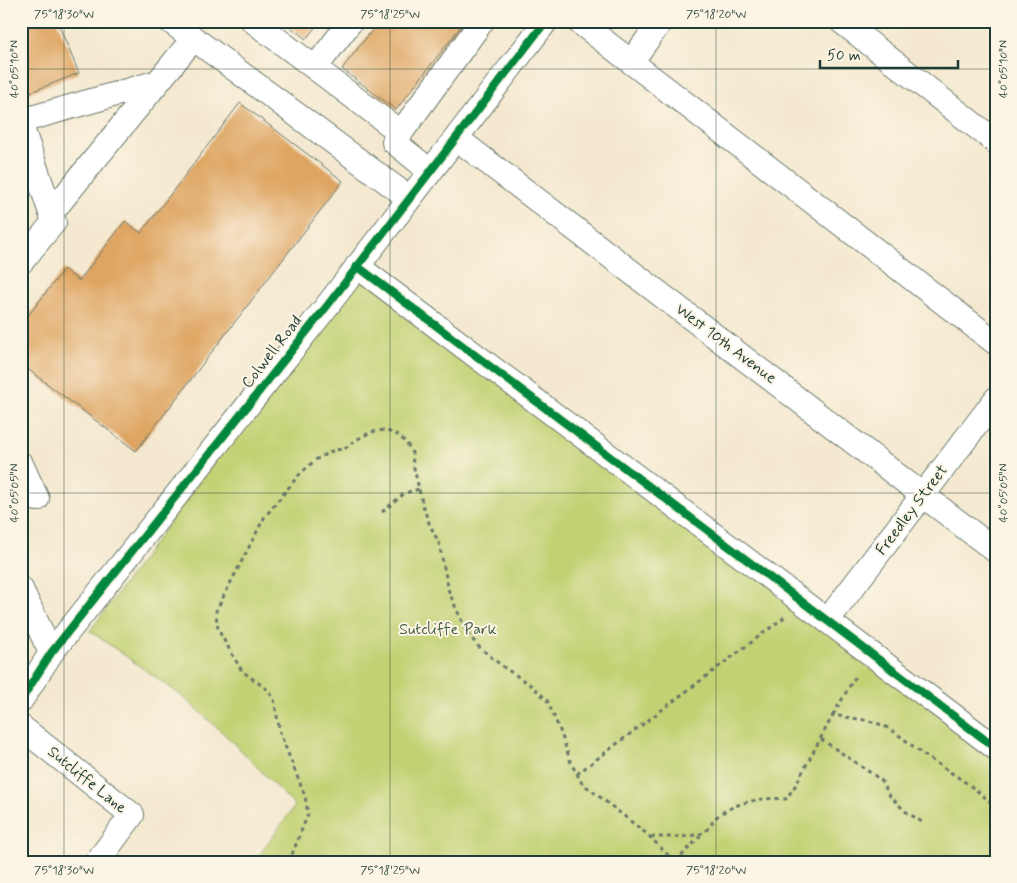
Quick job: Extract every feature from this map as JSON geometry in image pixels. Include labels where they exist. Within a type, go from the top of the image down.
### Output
[{"type":"street","points":[[170,21],[409,198]]},
{"type":"street","points":[[253,21],[401,133]]},
{"type":"street","points":[[315,68],[351,21]]},
{"type":"street","points":[[430,171],[394,142],[482,21]]},
{"type":"street","name":"Colwell Road","points":[[21,700],[51,653],[357,266],[546,21]]},
{"type":"street","points":[[578,21],[996,343]]},
{"type":"street","points":[[631,62],[660,21]]},
{"type":"street","points":[[841,21],[996,142]]},
{"type":"street","points":[[51,213],[194,39]]},
{"type":"street","points":[[21,121],[158,82]]},
{"type":"street","points":[[21,125],[54,222],[21,262]]},
{"type":"street","name":"West 10th Avenue","points":[[456,138],[996,550]]},
{"type":"street","points":[[357,266],[996,748]]},
{"type":"street","name":"Freedley Street","points":[[827,621],[996,399]]},
{"type":"street","points":[[21,464],[37,499]]},
{"type":"street","points":[[21,589],[51,653]]},
{"type":"street","name":"Sutcliffe Lane","points":[[21,727],[132,815],[97,862]]},
{"type":"path","points":[[289,862],[308,814],[305,796],[280,733],[274,699],[268,690],[242,672],[221,635],[217,625],[216,611],[264,518],[298,476],[315,460],[334,450],[344,449],[371,432],[384,430],[396,434],[406,442],[412,453],[419,489],[429,523],[439,543],[449,592],[467,633],[478,646],[502,666],[532,686],[547,700],[571,763],[582,782],[650,837],[675,862],[718,816],[736,805],[755,800],[786,799],[855,677]]},
{"type":"path","points":[[382,512],[405,493],[419,489]]},
{"type":"path","points":[[577,774],[786,616]]},
{"type":"path","points":[[833,715],[862,720],[888,728],[950,771],[996,808]]},
{"type":"path","points":[[821,739],[880,780],[890,796],[905,811],[922,822]]},
{"type":"path","points":[[650,837],[675,837],[704,832]]},
{"type":"green space","name":"Sutcliffe Park","points":[[357,266],[996,751],[996,862],[254,862],[295,806],[234,743],[182,696],[90,631]]},
{"type":"building","points":[[21,21],[57,21],[79,73],[21,96]]},
{"type":"building","points":[[283,21],[320,21],[306,39]]},
{"type":"building","points":[[379,21],[465,21],[396,110],[342,69]]},
{"type":"building","points":[[240,103],[343,181],[136,451],[21,364],[21,325],[64,269],[79,281],[125,221],[141,233]]},
{"type":"cycle path","points":[[21,700],[51,653],[327,306],[546,21]]},
{"type":"cycle path","points":[[357,266],[996,748]]}]
